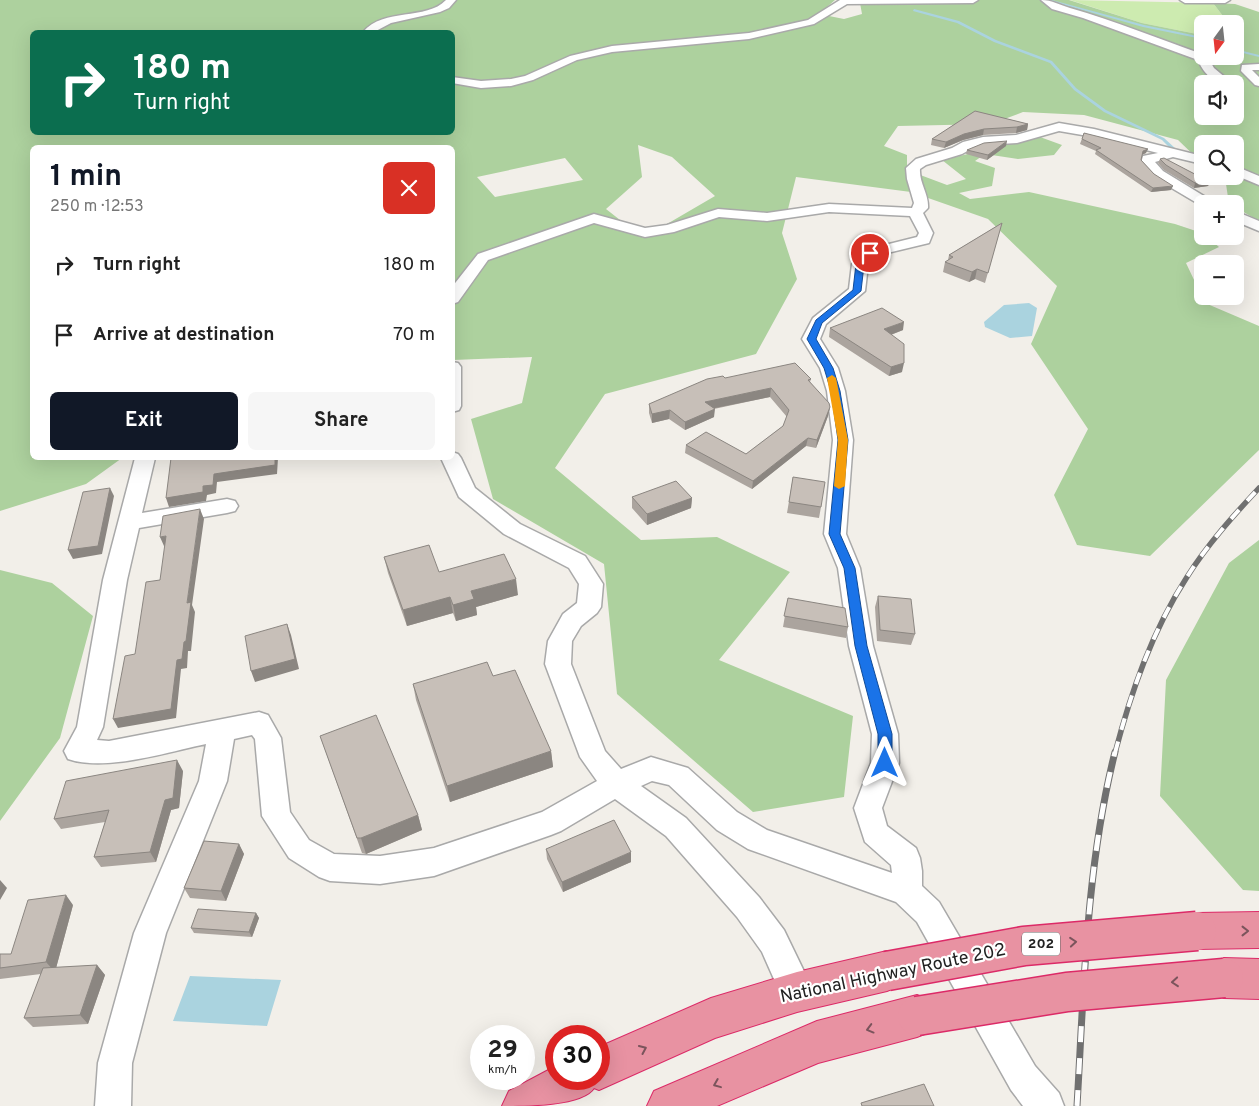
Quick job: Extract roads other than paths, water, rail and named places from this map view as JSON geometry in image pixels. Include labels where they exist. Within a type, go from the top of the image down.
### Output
[{"type":"highway","name":"National Highway Route 202","points":[[610,1063],[711,1019],[796,992],[887,971],[1024,946],[1197,931],[1259,930]]},
{"type":"highway","points":[[669,1106],[817,1042],[917,1016],[1067,992],[1242,978]]},
{"type":"highway","points":[[524,1106],[555,1090]]},
{"type":"street","points":[[370,30],[384,21],[437,10],[448,5],[451,0]]},
{"type":"street","points":[[455,81],[474,84],[507,82],[529,78],[567,60],[612,49],[749,36],[812,22],[840,3],[847,1],[973,0]]},
{"type":"street","points":[[1046,0],[1055,7],[1203,58],[1205,67],[1214,75]]},
{"type":"street","points":[[1185,0],[1225,0]]},
{"type":"street","points":[[1259,67],[1246,67],[1246,71],[1259,83]]},
{"type":"street","points":[[455,295],[483,257],[594,218],[645,233],[670,229],[718,213],[767,216],[830,208],[915,212],[921,208],[922,201],[912,177],[913,168],[921,162],[983,141],[1017,139],[1059,127],[1094,133],[1194,158]]},
{"type":"street","points":[[1174,153],[1148,159],[1148,163],[1158,174],[1194,195]]},
{"type":"street","points":[[1244,174],[1259,181]]},
{"type":"street","points":[[906,892],[907,872],[904,858],[875,833],[868,808],[885,763],[885,734],[861,646],[850,568],[835,534],[843,440],[836,391],[829,368],[811,339],[819,322],[857,291],[860,264],[870,253],[924,240],[926,233],[915,212]]},
{"type":"street","points":[[1244,219],[1259,226]]},
{"type":"street","points":[[144,460],[115,580],[90,727],[78,751],[109,752],[222,732],[260,723],[268,738],[276,816],[299,849],[330,867],[380,870],[434,862],[551,822],[616,784],[651,769],[678,776],[727,821],[758,840],[906,892],[928,912],[1023,1078],[1046,1106]]},
{"type":"street","points":[[452,460],[466,492],[512,529],[577,562],[591,584],[589,607],[572,620],[560,641],[558,664],[594,757],[616,784],[676,827],[748,907],[773,941],[796,992]]},
{"type":"street","points":[[128,523],[228,506]]},
{"type":"street","points":[[113,1106],[115,1062],[150,933],[213,781],[222,732]]},
{"type":"water","points":[[1029,303],[1037,308],[1032,336],[1010,338],[985,327],[984,322],[1004,305]]},
{"type":"water","points":[[190,976],[281,980],[267,1026],[173,1021]]},
{"type":"waterway","points":[[1049,0],[1144,26],[1194,36]]},
{"type":"waterway","points":[[914,10],[958,22],[995,41],[1051,62],[1075,89],[1105,111],[1163,139],[1174,149]]},
{"type":"waterway","points":[[1244,52],[1259,56]]},
{"type":"railway","points":[[1115,753],[1128,707],[1144,662],[1163,619],[1195,565],[1230,520],[1259,488]]},
{"type":"railway","points":[[1077,1106],[1084,972],[1092,883],[1105,795],[1115,752]]}]
